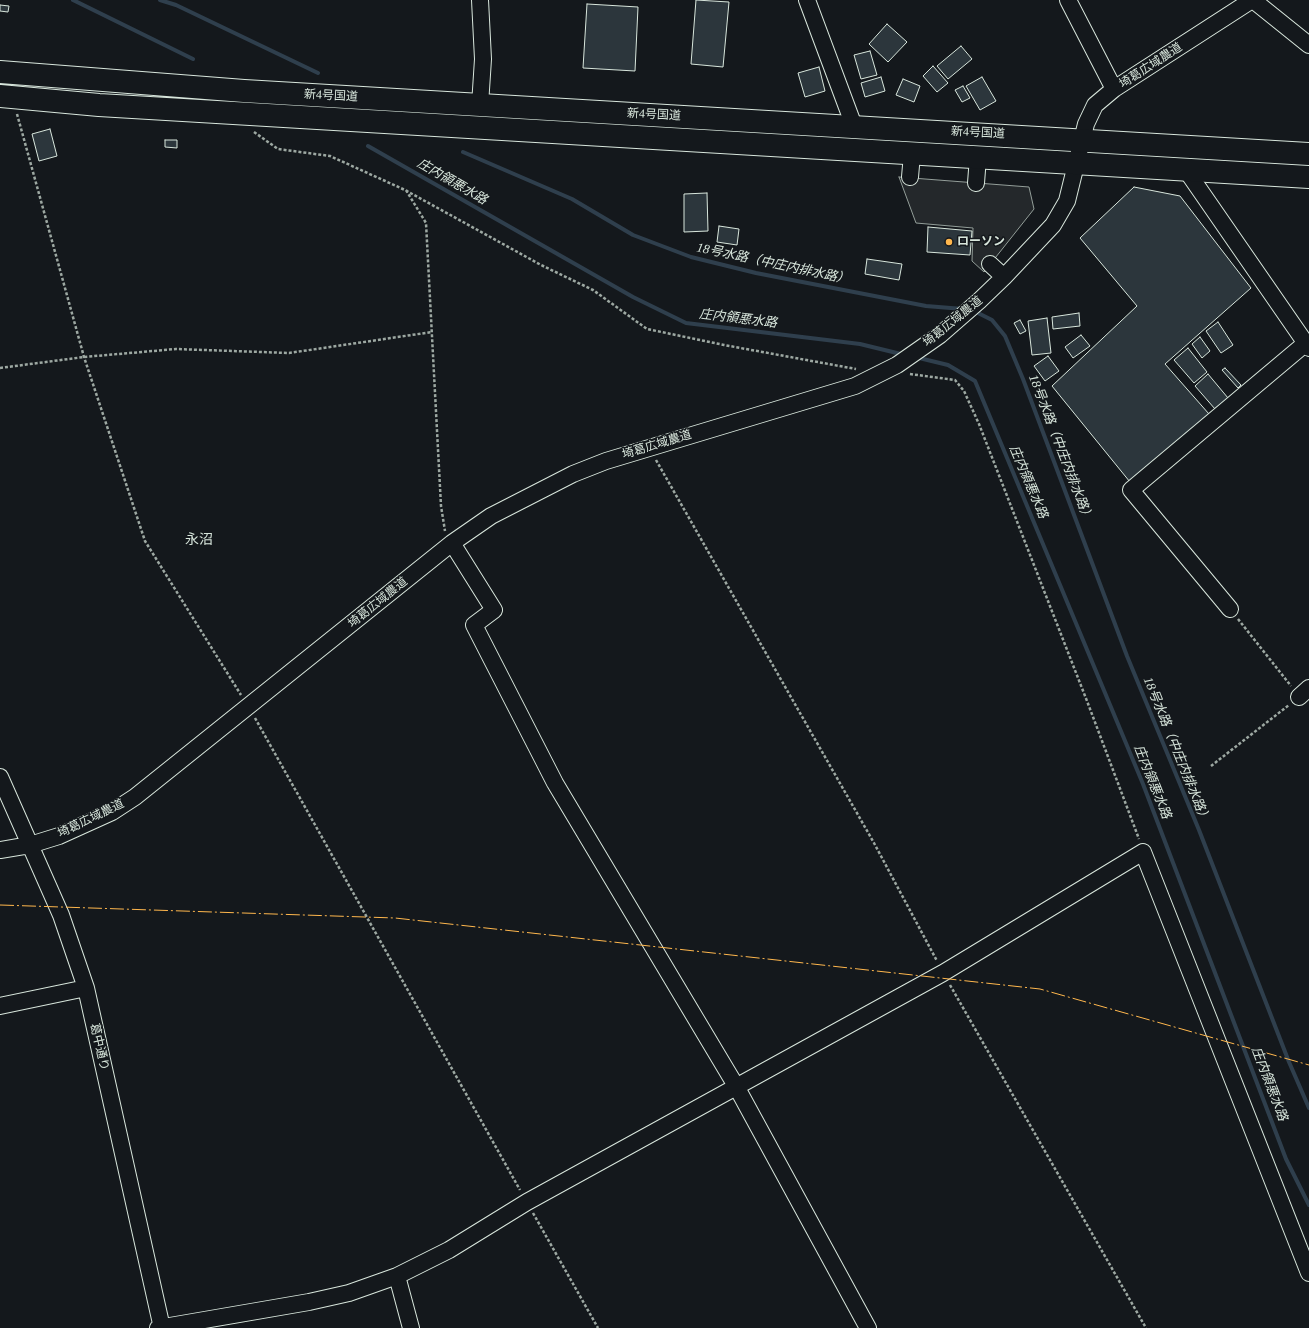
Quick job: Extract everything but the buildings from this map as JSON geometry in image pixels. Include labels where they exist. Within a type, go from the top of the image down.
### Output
[{"type":"highway","name":"新4号国道","points":[[0,72],[244,91],[1309,154]]},
{"type":"highway","name":"新4号国道","points":[[6,97],[249,114],[1309,177]]},
{"type":"street","points":[[480,0],[483,59],[480,105]]},
{"type":"street","points":[[807,0],[854,126]]},
{"type":"street","points":[[1068,0],[1114,89]]},
{"type":"street","points":[[1253,0],[1309,45]]},
{"type":"street","name":"埼葛広域農道","points":[[0,850],[30,845],[59,836],[112,812],[135,797],[452,543],[491,516],[573,474],[650,446],[855,386],[893,367],[951,326],[980,301],[1052,225],[1067,201],[1089,116],[1096,105],[1114,89],[1253,0]]},
{"type":"street","points":[[910,178],[912,154]]},
{"type":"street","points":[[976,183],[978,157]]},
{"type":"street","points":[[1186,170],[1307,345],[1131,490],[1230,609]]},
{"type":"street","points":[[990,264],[1004,277]]},
{"type":"street","points":[[452,543],[494,610],[474,625],[555,783],[736,1086],[868,1328]]},
{"type":"street","name":"葛中通り","points":[[0,777],[61,915],[86,988],[161,1328]]},
{"type":"street","points":[[161,1328],[323,1300],[349,1294],[397,1276],[449,1250],[527,1202],[943,973],[1144,852],[1309,1273]]},
{"type":"street","points":[[0,1006],[86,988]]},
{"type":"street","points":[[397,1276],[411,1328]]},
{"type":"path","points":[[6,97],[84,357],[145,540],[248,706],[598,1328]]},
{"type":"path","points":[[249,114],[255,134],[278,149],[290,152],[305,152],[330,156],[405,190],[541,265],[593,290],[647,329],[724,345],[864,370],[869,380]]},
{"type":"path","points":[[405,190],[426,223],[441,506],[444,528],[452,543]]},
{"type":"path","points":[[0,368],[84,357],[176,349],[289,353],[432,332]]},
{"type":"path","points":[[893,367],[905,374],[955,380],[964,391],[979,424],[1144,852]]},
{"type":"path","points":[[650,446],[661,470],[874,843],[943,973],[1146,1328]]},
{"type":"path","points":[[1210,766],[1304,692],[1230,609]]},
{"type":"shaded area","points":[[899,177],[1029,187],[1034,209],[984,272],[972,261],[973,228],[916,223]]},
{"type":"waterway","name":"庄内領悪水路","points":[[73,0],[193,59]]},
{"type":"waterway","name":"18号水路（中庄内排水路）","points":[[160,0],[176,5],[318,73]]},
{"type":"waterway","name":"庄内領悪水路","points":[[368,146],[633,297],[686,323],[860,344],[905,355]]},
{"type":"waterway","name":"18号水路（中庄内排水路）","points":[[463,152],[572,199],[633,235],[691,257],[756,273],[926,306],[963,309]]},
{"type":"waterway","name":"18号水路（中庄内排水路）","points":[[974,311],[992,320],[1005,336],[1023,379],[1127,656],[1199,830],[1289,1062],[1309,1108]]},
{"type":"waterway","name":"庄内領悪水路","points":[[915,357],[948,365],[975,381],[1143,784],[1286,1159],[1309,1205]]},
{"type":"power","points":[[0,905],[395,918],[1040,989],[1309,1065]]},
{"type":"place","name":"ローソン","points":[[949,242]]},
{"type":"district","name":"永沼","points":[[199,540]]}]
